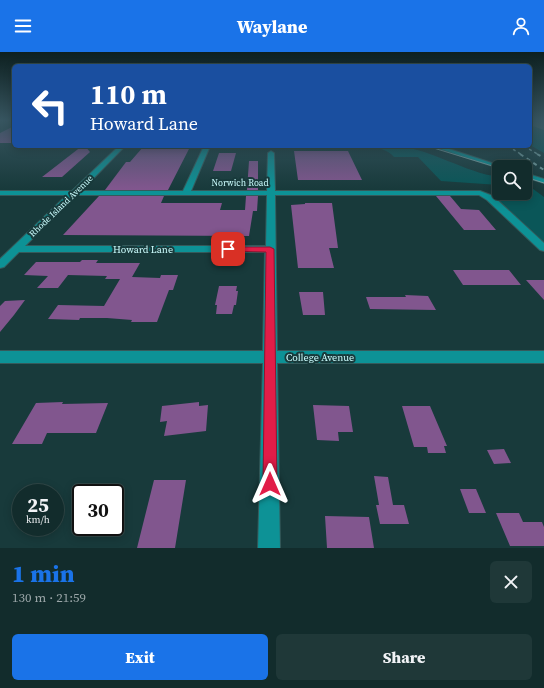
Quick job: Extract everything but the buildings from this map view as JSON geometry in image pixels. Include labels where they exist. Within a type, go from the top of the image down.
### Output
[{"type":"street","name":"Rhode Island Avenue","points":[[0,265],[120,148]]},
{"type":"street","points":[[186,193],[206,148]]},
{"type":"street","points":[[440,148],[492,164]]},
{"type":"street","points":[[269,548],[271,153]]},
{"type":"street","points":[[532,177],[544,181]]},
{"type":"street","name":"Norwich Road","points":[[0,193],[480,193],[490,198],[544,248]]},
{"type":"street","name":"Howard Lane","points":[[16,249],[270,249]]},
{"type":"street","name":"College Avenue","points":[[0,357],[544,357]]},
{"type":"shaded area","points":[[532,143],[544,143],[544,153],[532,146]]},
{"type":"shaded area","points":[[377,148],[411,148],[424,152],[473,171],[492,175],[492,185],[441,181],[418,157],[394,157],[386,151]]},
{"type":"shaded area","points":[[532,188],[544,197],[544,248],[492,200],[532,200]]},
{"type":"tram line","points":[[434,148],[492,166]]},
{"type":"tram line","points":[[532,179],[544,183]]},
{"type":"railway","points":[[511,148],[522,155]]},
{"type":"railway","points":[[527,148],[539,155]]},
{"type":"railway","points":[[520,154],[544,170]]},
{"type":"railway","points":[[537,154],[544,158]]},
{"type":"route","points":[[228,249],[270,249],[270,484]]}]
